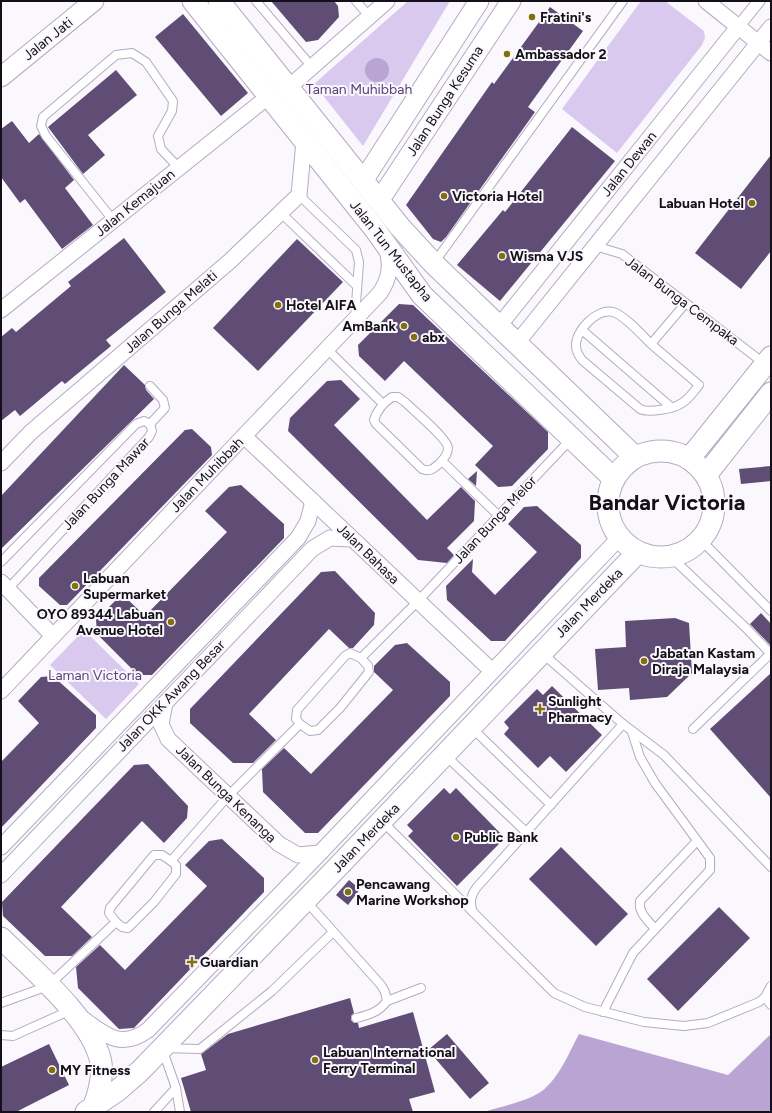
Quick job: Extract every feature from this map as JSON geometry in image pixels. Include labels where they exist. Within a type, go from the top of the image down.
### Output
[{"type":"main road","name":"Jalan Tun Mustapha","points":[[193,1],[269,96],[422,295],[614,479]]},
{"type":"main road","name":"Jalan Tun Mustapha","points":[[219,1],[400,227],[434,264],[635,457]]},
{"type":"main road","points":[[689,459],[768,360]]},
{"type":"main road","points":[[706,475],[771,393]]},
{"type":"main road","points":[[663,451],[677,453],[689,459],[706,475],[713,491],[714,508],[710,525],[701,540],[687,551],[671,557],[654,558],[637,553],[620,538],[611,525],[608,510],[609,494],[614,479],[623,467],[635,457],[648,452],[663,451]]},
{"type":"main road","name":"Jalan Merdeka","points":[[90,1110],[117,1091],[162,1048],[382,821],[637,553]]},
{"type":"main road","points":[[1,938],[73,1012],[91,1039],[101,1063],[102,1077],[100,1091],[90,1110]]},
{"type":"street","name":"Jalan Jati","points":[[1,77],[94,1]]},
{"type":"street","points":[[288,88],[387,1]]},
{"type":"street","name":"Jalan Bunga Kesuma","points":[[363,181],[479,1]]},
{"type":"street","name":"Jalan Bunga Kesuma","points":[[379,201],[511,1]]},
{"type":"street","points":[[706,1],[771,53]]},
{"type":"street","name":"Jalan Dewan","points":[[499,326],[759,1]]},
{"type":"street","name":"Jalan Dewan","points":[[517,343],[771,27]]},
{"type":"street","name":"Jalan Kemajuan","points":[[1,310],[269,96]]},
{"type":"street","points":[[299,195],[304,141]]},
{"type":"street","name":"Jalan Bunga Melati","points":[[1,463],[32,432],[230,261],[299,195]]},
{"type":"street","points":[[574,232],[595,246]]},
{"type":"street","name":"Jalan Muhibbah","points":[[1,691],[380,293],[386,284],[390,272],[390,261],[387,248]]},
{"type":"street","name":"Jalan Bahasa","points":[[244,436],[492,671]]},
{"type":"street","name":"Jalan OKK Awang Besar","points":[[1,847],[298,538],[308,521],[313,501]]},
{"type":"street","name":"Jalan OKK Awang Besar","points":[[1,875],[312,549],[330,538],[352,539]]},
{"type":"street","name":"Jalan Merdeka","points":[[73,1012],[104,1034],[114,1039],[124,1040],[142,1034],[320,853],[620,538]]},
{"type":"street","points":[[3,584],[53,636]]},
{"type":"street","name":"Jalan Bunga Kenanga","points":[[164,703],[161,724],[168,739],[288,851],[298,855],[320,853]]},
{"type":"lane","points":[[256,1],[312,67]]},
{"type":"lane","points":[[356,1],[370,17]]},
{"type":"lane","points":[[434,264],[623,1]]},
{"type":"lane","points":[[114,220],[46,136],[41,126],[43,117],[116,54],[132,53],[146,62],[173,101],[172,111],[158,136],[161,149],[179,168]]},
{"type":"lane","points":[[299,195],[356,250],[359,262],[354,320]]},
{"type":"lane","points":[[281,213],[357,286]]},
{"type":"lane","name":"Jalan Bunga Cempaka","points":[[595,246],[622,254],[685,304],[768,360]]},
{"type":"lane","points":[[651,344],[685,304]]},
{"type":"lane","points":[[613,312],[651,344],[699,385],[683,403],[671,407],[648,411],[636,406],[577,354],[576,339],[582,330],[598,314],[613,312]]},
{"type":"lane","points":[[582,330],[671,407]]},
{"type":"lane","points":[[327,349],[383,404]]},
{"type":"lane","points":[[150,386],[163,400],[165,408],[150,424]]},
{"type":"lane","points":[[392,397],[398,397],[405,402],[446,443],[447,453],[442,461],[432,470],[427,471],[422,469],[374,420],[383,404],[392,397]]},
{"type":"lane","name":"Jalan Bunga Mawar","points":[[1,562],[136,424],[144,421],[150,424],[152,431],[149,437],[3,584]]},
{"type":"lane","name":"Jalan Bunga Melor","points":[[361,658],[418,601],[572,439]]},
{"type":"lane","points":[[442,461],[499,516]]},
{"type":"lane","points":[[701,540],[771,611]]},
{"type":"lane","points":[[671,557],[746,628],[771,654],[693,729]]},
{"type":"lane","points":[[350,653],[361,658],[368,666],[369,672],[340,708],[318,730],[310,731],[300,724],[296,719],[297,710],[320,683],[345,656],[350,653]]},
{"type":"lane","points":[[542,653],[632,732],[664,755],[771,867]]},
{"type":"lane","points":[[171,861],[228,796],[300,724]]},
{"type":"lane","points":[[473,913],[471,906],[474,890],[525,831],[551,805],[623,724]]},
{"type":"lane","points":[[471,727],[551,805]]},
{"type":"lane","points":[[604,1012],[634,953],[710,870],[710,858],[655,783],[640,757],[632,732]]},
{"type":"lane","points":[[445,754],[525,831]]},
{"type":"lane","points":[[382,821],[554,993],[585,1008],[644,1022],[684,1026],[708,1023],[760,1002],[765,997],[771,986]]},
{"type":"lane","points":[[655,929],[640,912],[640,901],[697,841]]},
{"type":"lane","points":[[154,855],[162,855],[171,861],[176,866],[176,874],[154,902],[128,928],[122,927],[116,922],[110,913],[110,908],[154,855]]},
{"type":"lane","points":[[305,901],[381,985],[385,992],[386,1001],[382,1008],[374,1013],[356,1018]]},
{"type":"lane","points":[[1,1003],[48,986],[116,922]]},
{"type":"lane","points":[[180,1112],[176,1088],[162,1048],[200,1049],[272,991],[333,932]]},
{"type":"lane","points":[[386,1001],[421,988]]},
{"type":"lane","points":[[765,997],[771,1005]]},
{"type":"lane","points":[[1,1035],[13,1036],[73,1012]]},
{"type":"lane","points":[[154,1112],[176,1088]]},
{"type":"green space","name":"Taman Muhibbah","points":[[408,1],[450,1],[363,146],[314,84]]},
{"type":"green space","points":[[641,1],[665,1],[704,31],[705,38],[702,45],[617,153],[562,109]]},
{"type":"green space","name":"Laman Victoria","points":[[84,630],[139,684],[106,719],[50,665]]},
{"type":"shaded area","points":[[377,58],[382,59],[388,65],[388,75],[382,81],[377,82],[372,81],[366,75],[365,70],[366,65],[372,59]]},
{"type":"shaded area","points":[[579,1034],[728,1075],[771,1034],[771,1112],[484,1112],[521,1101],[542,1091],[559,1072]]},
{"type":"building","points":[[271,1],[334,1],[338,6],[339,17],[318,40],[306,42]]},
{"type":"building","points":[[550,7],[583,31],[528,107],[535,112],[446,237],[441,242],[433,239],[406,205],[492,82],[494,84]]},
{"type":"building","points":[[183,14],[248,93],[221,116],[155,37]]},
{"type":"building","points":[[116,70],[137,95],[88,135],[105,155],[83,174],[48,127]]},
{"type":"building","points":[[12,121],[29,143],[39,134],[74,180],[65,188],[93,225],[62,249],[25,199],[20,203],[1,177],[1,129]]},
{"type":"building","points":[[572,127],[615,161],[500,301],[457,265],[503,210],[505,212]]},
{"type":"building","name":"Labuan Hotel","points":[[771,155],[771,251],[741,289],[695,253]]},
{"type":"building","points":[[124,238],[166,292],[106,340],[111,346],[65,384],[62,381],[20,416],[15,410],[1,421],[1,337],[12,328],[16,332],[71,286],[68,282]]},
{"type":"building","name":"Hotel AIFA","points":[[297,239],[343,282],[258,371],[213,328]]},
{"type":"building","points":[[399,304],[413,305],[548,432],[548,449],[512,486],[498,487],[475,465],[493,446],[404,361],[385,381],[359,356],[358,345]]},
{"type":"building","points":[[124,365],[145,385],[146,390],[154,399],[1,549],[1,496]]},
{"type":"building","points":[[341,380],[360,399],[334,425],[427,520],[461,487],[475,501],[474,521],[447,548],[454,555],[447,563],[418,560],[288,431],[290,418],[327,381]]},
{"type":"building","points":[[192,429],[211,447],[212,455],[67,605],[60,605],[39,586],[39,578],[185,430]]},
{"type":"building","points":[[771,466],[771,481],[741,484],[739,469]]},
{"type":"building","points":[[477,471],[476,486],[468,479]]},
{"type":"building","points":[[241,485],[284,524],[284,538],[152,675],[138,675],[97,634],[96,620],[122,594],[145,616],[227,532],[205,511],[229,487]]},
{"type":"building","points":[[537,506],[581,545],[581,558],[505,641],[491,641],[447,600],[446,586],[473,559],[472,572],[495,595],[537,552],[508,524],[524,507]]},
{"type":"building","points":[[335,571],[375,613],[374,625],[353,648],[349,648],[329,629],[249,714],[276,740],[253,763],[233,763],[190,723],[190,709],[321,572]]},
{"type":"building","points":[[761,613],[771,624],[771,646],[750,624]]},
{"type":"building","name":"Jabatan Kastam Diraja Malaysia","points":[[675,618],[689,623],[692,673],[667,697],[630,700],[629,688],[598,690],[595,649],[626,647],[625,621]]},
{"type":"building","points":[[407,643],[450,682],[450,696],[318,833],[305,833],[263,792],[262,769],[284,748],[311,774],[393,690],[374,672],[374,666],[395,645]]},
{"type":"building","points":[[771,673],[771,798],[710,729]]},
{"type":"building","points":[[53,676],[96,715],[96,728],[1,828],[1,762],[39,723],[18,701],[41,677]]},
{"type":"building","points":[[552,686],[602,735],[566,772],[550,756],[538,768],[504,734],[509,728],[504,722],[537,689],[543,695]]},
{"type":"building","points":[[148,764],[188,806],[187,818],[164,843],[142,821],[61,907],[92,937],[72,956],[45,956],[3,916],[2,902],[134,765]]},
{"type":"building","name":"Public Bank","points":[[444,788],[450,794],[456,788],[505,838],[457,886],[408,836],[413,831],[407,825]]},
{"type":"building","points":[[222,839],[264,878],[264,892],[134,1028],[119,1029],[78,988],[76,967],[100,945],[125,970],[207,886],[185,865],[209,841]]},
{"type":"building","points":[[561,847],[628,914],[596,946],[529,879]]},
{"type":"building","name":"Pencawang Marine Workshop","points":[[349,880],[360,889],[348,905],[336,895]]},
{"type":"building","points":[[719,907],[750,938],[678,1011],[647,979]]},
{"type":"building","name":"Labuan International Ferry Terminal","points":[[350,998],[354,1013],[351,1016],[351,1020],[354,1023],[358,1023],[359,1028],[413,1012],[435,1092],[409,1099],[413,1112],[191,1112],[181,1078],[206,1070],[201,1054],[228,1034]]},
{"type":"building","points":[[447,1034],[489,1083],[470,1099],[428,1050]]},
{"type":"building","points":[[49,1044],[69,1085],[16,1112],[1,1112],[1,1067]]},
{"type":"place","name":"Fratini's","points":[[532,17]]},
{"type":"place","name":"Ambassador 2","points":[[507,54]]},
{"type":"place","name":"Victoria Hotel","points":[[444,196]]},
{"type":"place","name":"Labuan Hotel","points":[[752,203]]},
{"type":"place","name":"Wisma VJS","points":[[502,256]]},
{"type":"place","name":"Hotel AIFA","points":[[278,305]]},
{"type":"place","name":"AmBank","points":[[404,326]]},
{"type":"place","name":"abx","points":[[414,337]]},
{"type":"place","name":"Labuan Supermarket","points":[[75,586]]},
{"type":"place","name":"OYO 89344 Labuan Avenue Hotel","points":[[171,622]]},
{"type":"place","name":"Jabatan Kastam Diraja Malaysia","points":[[644,661]]},
{"type":"place","name":"Sunlight Pharmacy","points":[[540,709]]},
{"type":"place","name":"Public Bank","points":[[456,837]]},
{"type":"place","name":"Pencawang Marine Workshop","points":[[348,892]]},
{"type":"place","name":"Guardian","points":[[192,962]]},
{"type":"place","name":"Labuan International Ferry Terminal","points":[[315,1060]]},
{"type":"place","name":"MY Fitness","points":[[52,1070]]},
{"type":"district","name":"Bandar Victoria","points":[[667,502]]}]
